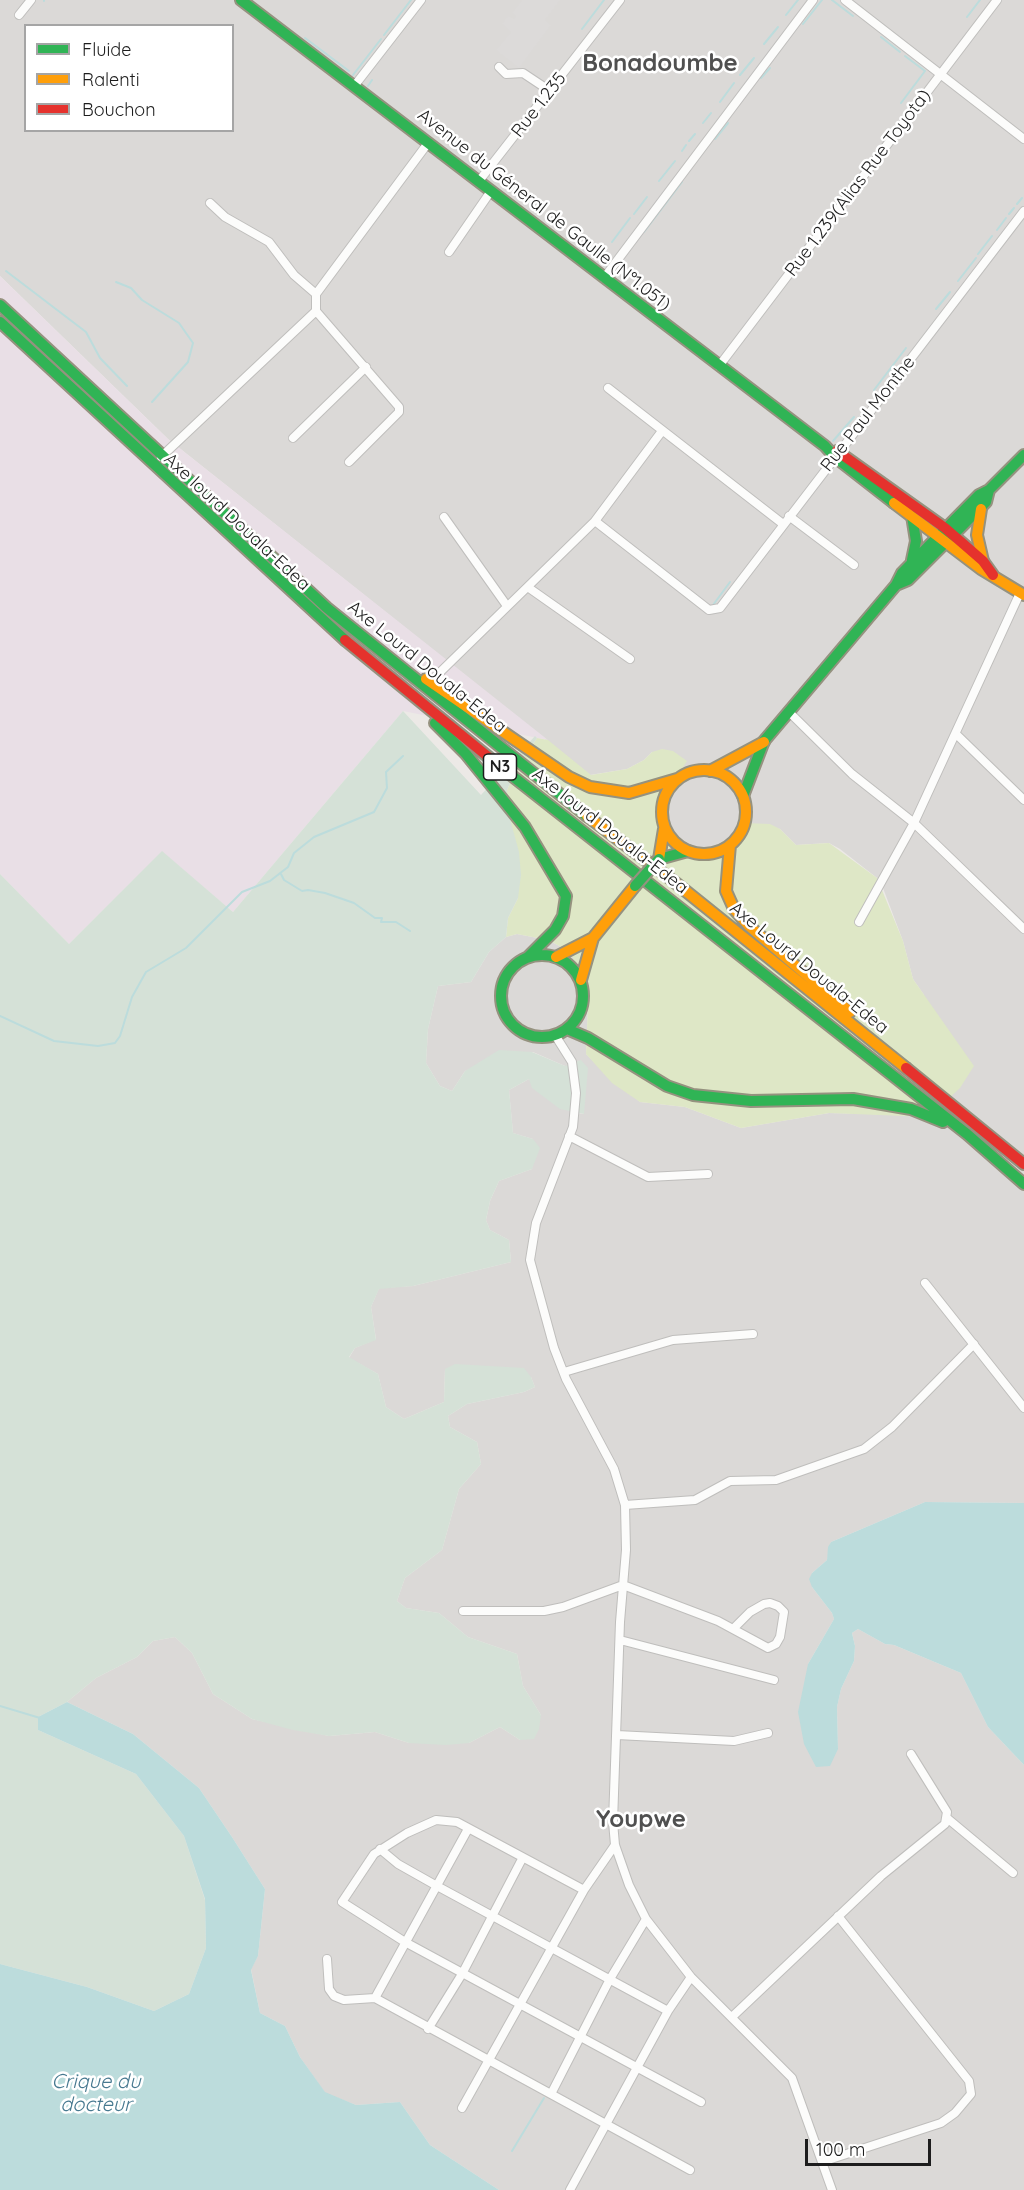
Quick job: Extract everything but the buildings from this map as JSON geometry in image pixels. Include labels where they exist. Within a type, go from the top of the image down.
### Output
[{"type":"main road","name":"Avenue du Géneral de Gaulle (N°1.051)","points":[[241,0],[355,85],[719,366],[983,561],[993,575]]},
{"type":"main road","name":"Axe Lourd Douala-Edea","points":[[0,305],[327,608],[898,1061],[1024,1164]]},
{"type":"main road","name":"Axe lourd Douala-Edea","points":[[0,322],[257,564],[389,677],[536,796],[664,893],[967,1134],[1024,1184]]},
{"type":"main road","name":"Avenue du Géneral de Gaulle (N°1.051)","points":[[837,454],[912,516],[945,535],[981,569],[1022,594]]},
{"type":"main road","points":[[896,585],[908,579],[979,495],[989,490],[1024,455]]},
{"type":"main road","points":[[983,561],[977,535],[982,507],[989,490]]},
{"type":"main road","points":[[909,565],[982,507]]},
{"type":"main road","points":[[664,829],[671,839],[688,851],[703,854],[718,852],[730,845],[745,823],[743,796],[764,741],[896,585],[909,565],[916,541],[912,516]]},
{"type":"main road","points":[[399,665],[431,681],[569,777],[590,787],[629,793],[690,773],[710,771],[764,741]]},
{"type":"main road","points":[[389,677],[466,753],[525,827],[558,879],[566,896],[563,916],[555,930],[528,957]]},
{"type":"main road","points":[[710,771],[722,775],[735,784],[743,796]]},
{"type":"main road","points":[[581,980],[583,966],[593,938],[659,859],[664,829],[662,806],[665,795],[676,779]]},
{"type":"main road","points":[[730,845],[726,891],[734,909],[749,926],[833,996],[898,1061]]},
{"type":"main road","points":[[659,859],[688,851]]},
{"type":"main road","points":[[556,957],[568,953],[593,938]]},
{"type":"main road","points":[[542,954],[556,957],[571,966],[581,980],[584,991],[580,1012],[567,1029],[555,1035],[541,1037],[526,1034],[514,1026],[505,1015],[501,1001],[502,987],[507,974],[516,963],[528,957],[542,954]]},
{"type":"main road","points":[[567,1029],[588,1038],[667,1086],[693,1095],[751,1101],[853,1099],[879,1101],[932,1116],[967,1134]]},
{"type":"street","points":[[19,15],[31,0]]},
{"type":"street","points":[[355,85],[421,0]]},
{"type":"street","name":"Rue 1.235","points":[[479,182],[620,0]]},
{"type":"street","points":[[604,278],[813,0]]},
{"type":"street","points":[[844,0],[1024,138]]},
{"type":"street","name":"Rue 1.239(Alias Rue Toyota)","points":[[719,366],[997,0]]},
{"type":"street","points":[[499,68],[506,74],[523,73],[550,91]]},
{"type":"street","points":[[349,462],[399,412],[399,407],[316,311],[316,294],[428,143]]},
{"type":"street","points":[[449,252],[491,191]]},
{"type":"street","points":[[210,203],[225,217],[269,242],[294,275],[316,294]]},
{"type":"street","name":"Rue Paul Monthe","points":[[596,521],[709,610],[720,608],[1024,211]]},
{"type":"street","points":[[161,456],[316,311]]},
{"type":"street","points":[[293,438],[366,367]]},
{"type":"street","points":[[608,388],[783,524]]},
{"type":"street","points":[[431,681],[596,521],[662,431]]},
{"type":"street","points":[[789,516],[854,566]]},
{"type":"street","points":[[444,517],[507,606]]},
{"type":"street","points":[[529,588],[630,659]]},
{"type":"street","points":[[859,921],[914,824],[1022,594]]},
{"type":"street","points":[[789,712],[852,774],[914,824],[1024,929]]},
{"type":"street","points":[[956,734],[1024,800]]},
{"type":"street","points":[[555,1035],[572,1062],[576,1079],[573,1127],[536,1223],[530,1260],[537,1292],[564,1372],[614,1469],[625,1505],[613,1822],[615,1845],[629,1885],[646,1919],[691,1977],[733,2016],[792,2078],[832,2190]]},
{"type":"street","points":[[569,1136],[648,1177],[708,1174]]},
{"type":"street","points":[[926,1283],[1024,1408]]},
{"type":"street","points":[[564,1372],[673,1340],[753,1334]]},
{"type":"street","points":[[625,1505],[695,1500],[730,1481],[776,1480],[864,1449],[891,1427],[974,1344]]},
{"type":"street","points":[[463,1611],[544,1611],[563,1607],[623,1585],[734,1628],[762,1647],[773,1647],[780,1637],[784,1612],[778,1606],[770,1603],[764,1604],[750,1612],[734,1628]]},
{"type":"street","points":[[620,1640],[774,1680]]},
{"type":"street","points":[[617,1735],[734,1741],[768,1733]]},
{"type":"street","points":[[733,2016],[880,1876],[945,1824],[947,1812],[911,1754]]},
{"type":"street","points":[[947,1818],[1013,1873]]},
{"type":"street","points":[[584,1890],[522,1859],[457,1822],[436,1820],[423,1824],[380,1850],[368,1861],[342,1902],[405,1942],[462,1974],[701,2102]]},
{"type":"street","points":[[375,1998],[468,1829]]},
{"type":"street","points":[[462,2108],[584,1890],[615,1845]]},
{"type":"street","points":[[380,1850],[398,1864],[437,1886],[668,2011]]},
{"type":"street","points":[[428,2029],[462,1974],[522,1859]]},
{"type":"street","points":[[822,2162],[941,2123],[955,2113],[971,2094],[969,2081],[838,1916]]},
{"type":"street","points":[[551,2094],[610,1979],[646,1919]]},
{"type":"street","points":[[327,1959],[329,1989],[334,1996],[344,2000],[375,1998],[428,2029],[690,2170]]},
{"type":"street","points":[[570,2190],[668,2011],[691,1977]]},
{"type":"shaded area","points":[[0,0],[1024,0],[1024,1503],[925,1502],[831,1542],[827,1560],[812,1573],[812,1587],[834,1619],[808,1664],[838,1749],[837,1707],[841,1689],[854,1661],[855,1646],[852,1633],[858,1629],[885,1644],[894,1645],[961,1673],[988,1727],[1024,1765],[1024,2190],[499,2190],[430,2145],[400,2102],[356,2105],[325,2093],[300,2057],[285,2026],[260,2013],[251,1969],[258,1956],[265,1889],[232,1837],[199,1788],[133,1734],[67,1702],[96,1678],[137,1657],[153,1641],[175,1637],[192,1653],[213,1694],[252,1719],[329,1736],[375,1732],[409,1743],[469,1743],[500,1727],[520,1740],[541,1715],[523,1686],[517,1654],[468,1637],[439,1613],[406,1608],[397,1601],[405,1578],[442,1550],[459,1489],[481,1464],[477,1442],[450,1427],[448,1416],[467,1404],[524,1392],[535,1387],[531,1377],[445,1369],[444,1402],[404,1419],[386,1407],[378,1374],[349,1358],[355,1348],[376,1339],[371,1307],[379,1288],[413,1286],[511,1262],[509,1240],[490,1230],[486,1220],[490,1201],[499,1181],[532,1169],[533,1139],[513,1133],[509,1090],[529,1079],[571,1112],[584,1114],[565,1066],[533,1052],[465,1071],[452,1091],[440,1086],[426,1063],[428,1029],[438,986],[471,982],[489,952],[506,937],[517,934],[548,940],[569,951],[582,970],[588,1003],[586,1054],[640,1102],[685,1107],[741,1128],[829,1113],[907,1115],[924,995],[913,979],[903,941],[883,888],[877,878],[840,849],[829,843],[796,845],[780,829],[745,823],[737,839],[718,852],[703,854],[679,846],[664,829],[662,818],[665,795],[672,785],[652,752],[644,760],[627,769],[590,775],[168,439],[0,276]]},
{"type":"shaded area","points":[[522,0],[560,0],[545,20],[551,25],[519,68],[496,50],[511,32],[502,24],[508,16],[514,19],[516,16],[512,13]]},
{"type":"shaded area","points":[[0,276],[168,439],[548,740],[403,711],[233,912],[162,852],[69,944],[0,874]]},
{"type":"shaded area","points":[[403,711],[481,795],[535,736],[537,738],[516,770],[507,790],[507,808],[519,852],[521,875],[518,898],[508,918],[506,937],[489,952],[471,982],[438,986],[428,1029],[426,1063],[440,1086],[452,1091],[465,1071],[499,1050],[532,1052],[565,1066],[581,1060],[588,1068],[584,1114],[560,1109],[532,1088],[529,1079],[509,1090],[513,1133],[533,1139],[540,1148],[532,1169],[499,1181],[490,1201],[486,1220],[490,1230],[509,1240],[511,1262],[413,1286],[379,1289],[371,1307],[376,1340],[355,1348],[349,1357],[378,1374],[386,1407],[404,1419],[444,1402],[445,1369],[455,1364],[524,1368],[531,1377],[535,1387],[524,1392],[467,1404],[448,1416],[450,1427],[477,1442],[481,1464],[459,1489],[442,1550],[405,1578],[397,1601],[406,1608],[439,1613],[468,1637],[517,1654],[523,1686],[541,1715],[539,1729],[534,1739],[520,1740],[500,1727],[469,1743],[446,1745],[409,1743],[375,1732],[329,1736],[293,1730],[252,1719],[213,1694],[192,1653],[175,1637],[153,1641],[137,1657],[96,1678],[67,1702],[38,1717],[38,1730],[136,1774],[184,1836],[205,1900],[206,1948],[189,1994],[154,2011],[87,1987],[0,1964],[0,874],[69,944],[162,851],[233,912]]},
{"type":"green space","points":[[537,738],[548,740],[591,775],[627,769],[644,760],[652,752],[662,749],[673,751],[687,761],[665,795],[662,818],[671,839],[688,851],[703,854],[718,852],[737,839],[745,823],[770,824],[780,829],[796,845],[829,843],[877,878],[903,941],[913,979],[974,1066],[960,1088],[929,1117],[829,1113],[741,1128],[685,1107],[640,1102],[612,1083],[586,1054],[588,1003],[585,981],[569,951],[548,940],[517,934],[506,937],[508,918],[518,898],[507,808],[507,790],[516,770]]},
{"type":"water","points":[[925,1502],[1024,1503],[1024,1765],[988,1727],[961,1673],[894,1645],[885,1644],[858,1629],[852,1633],[855,1646],[854,1661],[841,1689],[837,1707],[838,1749],[830,1766],[816,1767],[804,1744],[798,1712],[808,1664],[834,1619],[809,1579],[812,1573],[827,1560],[828,1547],[831,1542]]},
{"type":"water","name":"Crique du docteur","points":[[67,1702],[133,1734],[199,1788],[232,1837],[265,1889],[258,1956],[251,1970],[260,2013],[285,2026],[300,2057],[325,2092],[356,2105],[400,2102],[430,2145],[499,2190],[0,2190],[0,1964],[87,1987],[154,2011],[189,1994],[206,1948],[205,1899],[184,1836],[136,1774],[38,1730],[38,1717]]},
{"type":"waterway","points":[[384,35],[411,0]]},
{"type":"waterway","points":[[582,29],[604,0]]},
{"type":"waterway","points":[[786,15],[798,0]]},
{"type":"waterway","points":[[803,24],[822,0]]},
{"type":"waterway","points":[[832,0],[853,16]]},
{"type":"waterway","points":[[967,17],[980,0]]},
{"type":"waterway","points":[[764,44],[778,27]]},
{"type":"waterway","points":[[881,37],[900,52]]},
{"type":"waterway","points":[[305,38],[349,71]]},
{"type":"waterway","points":[[353,75],[381,39]]},
{"type":"waterway","points":[[901,103],[925,71],[905,56]]},
{"type":"waterway","points":[[740,75],[754,58]]},
{"type":"waterway","points":[[761,78],[770,68]]},
{"type":"waterway","points":[[368,86],[372,80]]},
{"type":"waterway","points":[[720,102],[734,83]]},
{"type":"waterway","points":[[703,123],[711,113]]},
{"type":"waterway","points":[[715,139],[728,123]]},
{"type":"waterway","points":[[689,141],[695,134]]},
{"type":"waterway","points":[[682,151],[686,145]]},
{"type":"waterway","points":[[659,181],[675,161]]},
{"type":"waterway","points":[[644,232],[682,182]]},
{"type":"waterway","points":[[634,214],[647,197]]},
{"type":"waterway","points":[[1017,204],[1022,198]]},
{"type":"waterway","points":[[1009,214],[1014,208]]},
{"type":"waterway","points":[[612,242],[630,218]]},
{"type":"waterway","points":[[997,230],[1006,218]]},
{"type":"waterway","points":[[978,254],[992,236]]},
{"type":"waterway","points":[[595,258],[605,251]]},
{"type":"waterway","points":[[958,281],[976,258]]},
{"type":"waterway","points":[[6,271],[86,332],[100,358],[127,386]]},
{"type":"waterway","points":[[116,282],[131,288],[142,300],[179,323],[193,343],[188,362],[152,402]]},
{"type":"waterway","points":[[936,309],[950,292]]},
{"type":"waterway","points":[[874,390],[906,348]]},
{"type":"waterway","points":[[833,441],[854,417]]},
{"type":"waterway","points":[[713,605],[730,582]]},
{"type":"waterway","points":[[0,1016],[54,1041],[98,1046],[115,1043],[120,1036],[132,997],[146,972],[186,948],[242,892],[270,881],[288,867],[294,853],[314,837],[374,812],[387,788],[386,772],[403,756]]},
{"type":"waterway","points":[[281,874],[284,880],[302,891],[325,893],[354,903],[375,918],[382,918],[381,922],[396,922],[410,931]]},
{"type":"waterway","points":[[0,1706],[40,1718]]},
{"type":"waterway","points":[[512,2151],[544,2098]]},
{"type":"traffic: fast","points":[[241,0],[825,446],[835,457],[894,503]]},
{"type":"traffic: fast","points":[[0,305],[327,608],[587,816]]},
{"type":"traffic: fast","points":[[0,322],[345,640]]},
{"type":"traffic: fast","points":[[743,796],[764,741],[896,585],[902,573],[979,495],[989,490],[1024,455]]},
{"type":"traffic: fast","points":[[896,585],[908,580],[986,502],[989,490]]},
{"type":"traffic: fast","points":[[912,516],[916,541],[912,560]]},
{"type":"traffic: fast","points":[[435,723],[466,754],[525,827],[566,896],[563,916],[555,930],[528,957]]},
{"type":"traffic: fast","points":[[492,760],[967,1134],[1024,1184]]},
{"type":"traffic: fast","points":[[659,859],[688,851]]},
{"type":"traffic: fast","points":[[635,886],[659,859]]},
{"type":"traffic: fast","points":[[542,955],[558,958],[571,967],[580,980],[583,996],[580,1012],[571,1025],[558,1034],[542,1037],[526,1034],[513,1025],[504,1012],[501,996],[504,980],[513,967],[526,958],[542,955]]},
{"type":"traffic: fast","points":[[567,1029],[588,1038],[667,1086],[693,1095],[751,1101],[853,1099],[911,1109],[943,1122]]},
{"type":"traffic: slow","points":[[894,503],[981,569],[1024,595]]},
{"type":"traffic: slow","points":[[981,509],[977,535],[983,561]]},
{"type":"traffic: slow","points":[[426,679],[569,777],[590,787],[629,793],[677,779]]},
{"type":"traffic: slow","points":[[710,771],[764,742]]},
{"type":"traffic: slow","points":[[704,770],[720,773],[734,782],[743,796],[746,812],[743,828],[734,842],[720,851],[704,854],[688,851],[674,842],[665,828],[662,812],[665,796],[674,782],[688,773],[704,770]]},
{"type":"traffic: slow","points":[[587,816],[672,880],[906,1068]]},
{"type":"traffic: slow","points":[[659,859],[664,829]]},
{"type":"traffic: slow","points":[[730,845],[726,891],[734,909],[749,926],[850,1012]]},
{"type":"traffic: slow","points":[[581,980],[593,938],[635,886]]},
{"type":"traffic: slow","points":[[556,957],[593,938]]},
{"type":"traffic: jam","points":[[837,451],[945,528],[983,561],[993,575]]},
{"type":"traffic: jam","points":[[345,640],[492,760]]},
{"type":"traffic: jam","points":[[906,1068],[1024,1164]]},
{"type":"district","name":"Bonadoumbe","points":[[660,64]]},
{"type":"district","name":"Youpwe","points":[[641,1820]]}]
